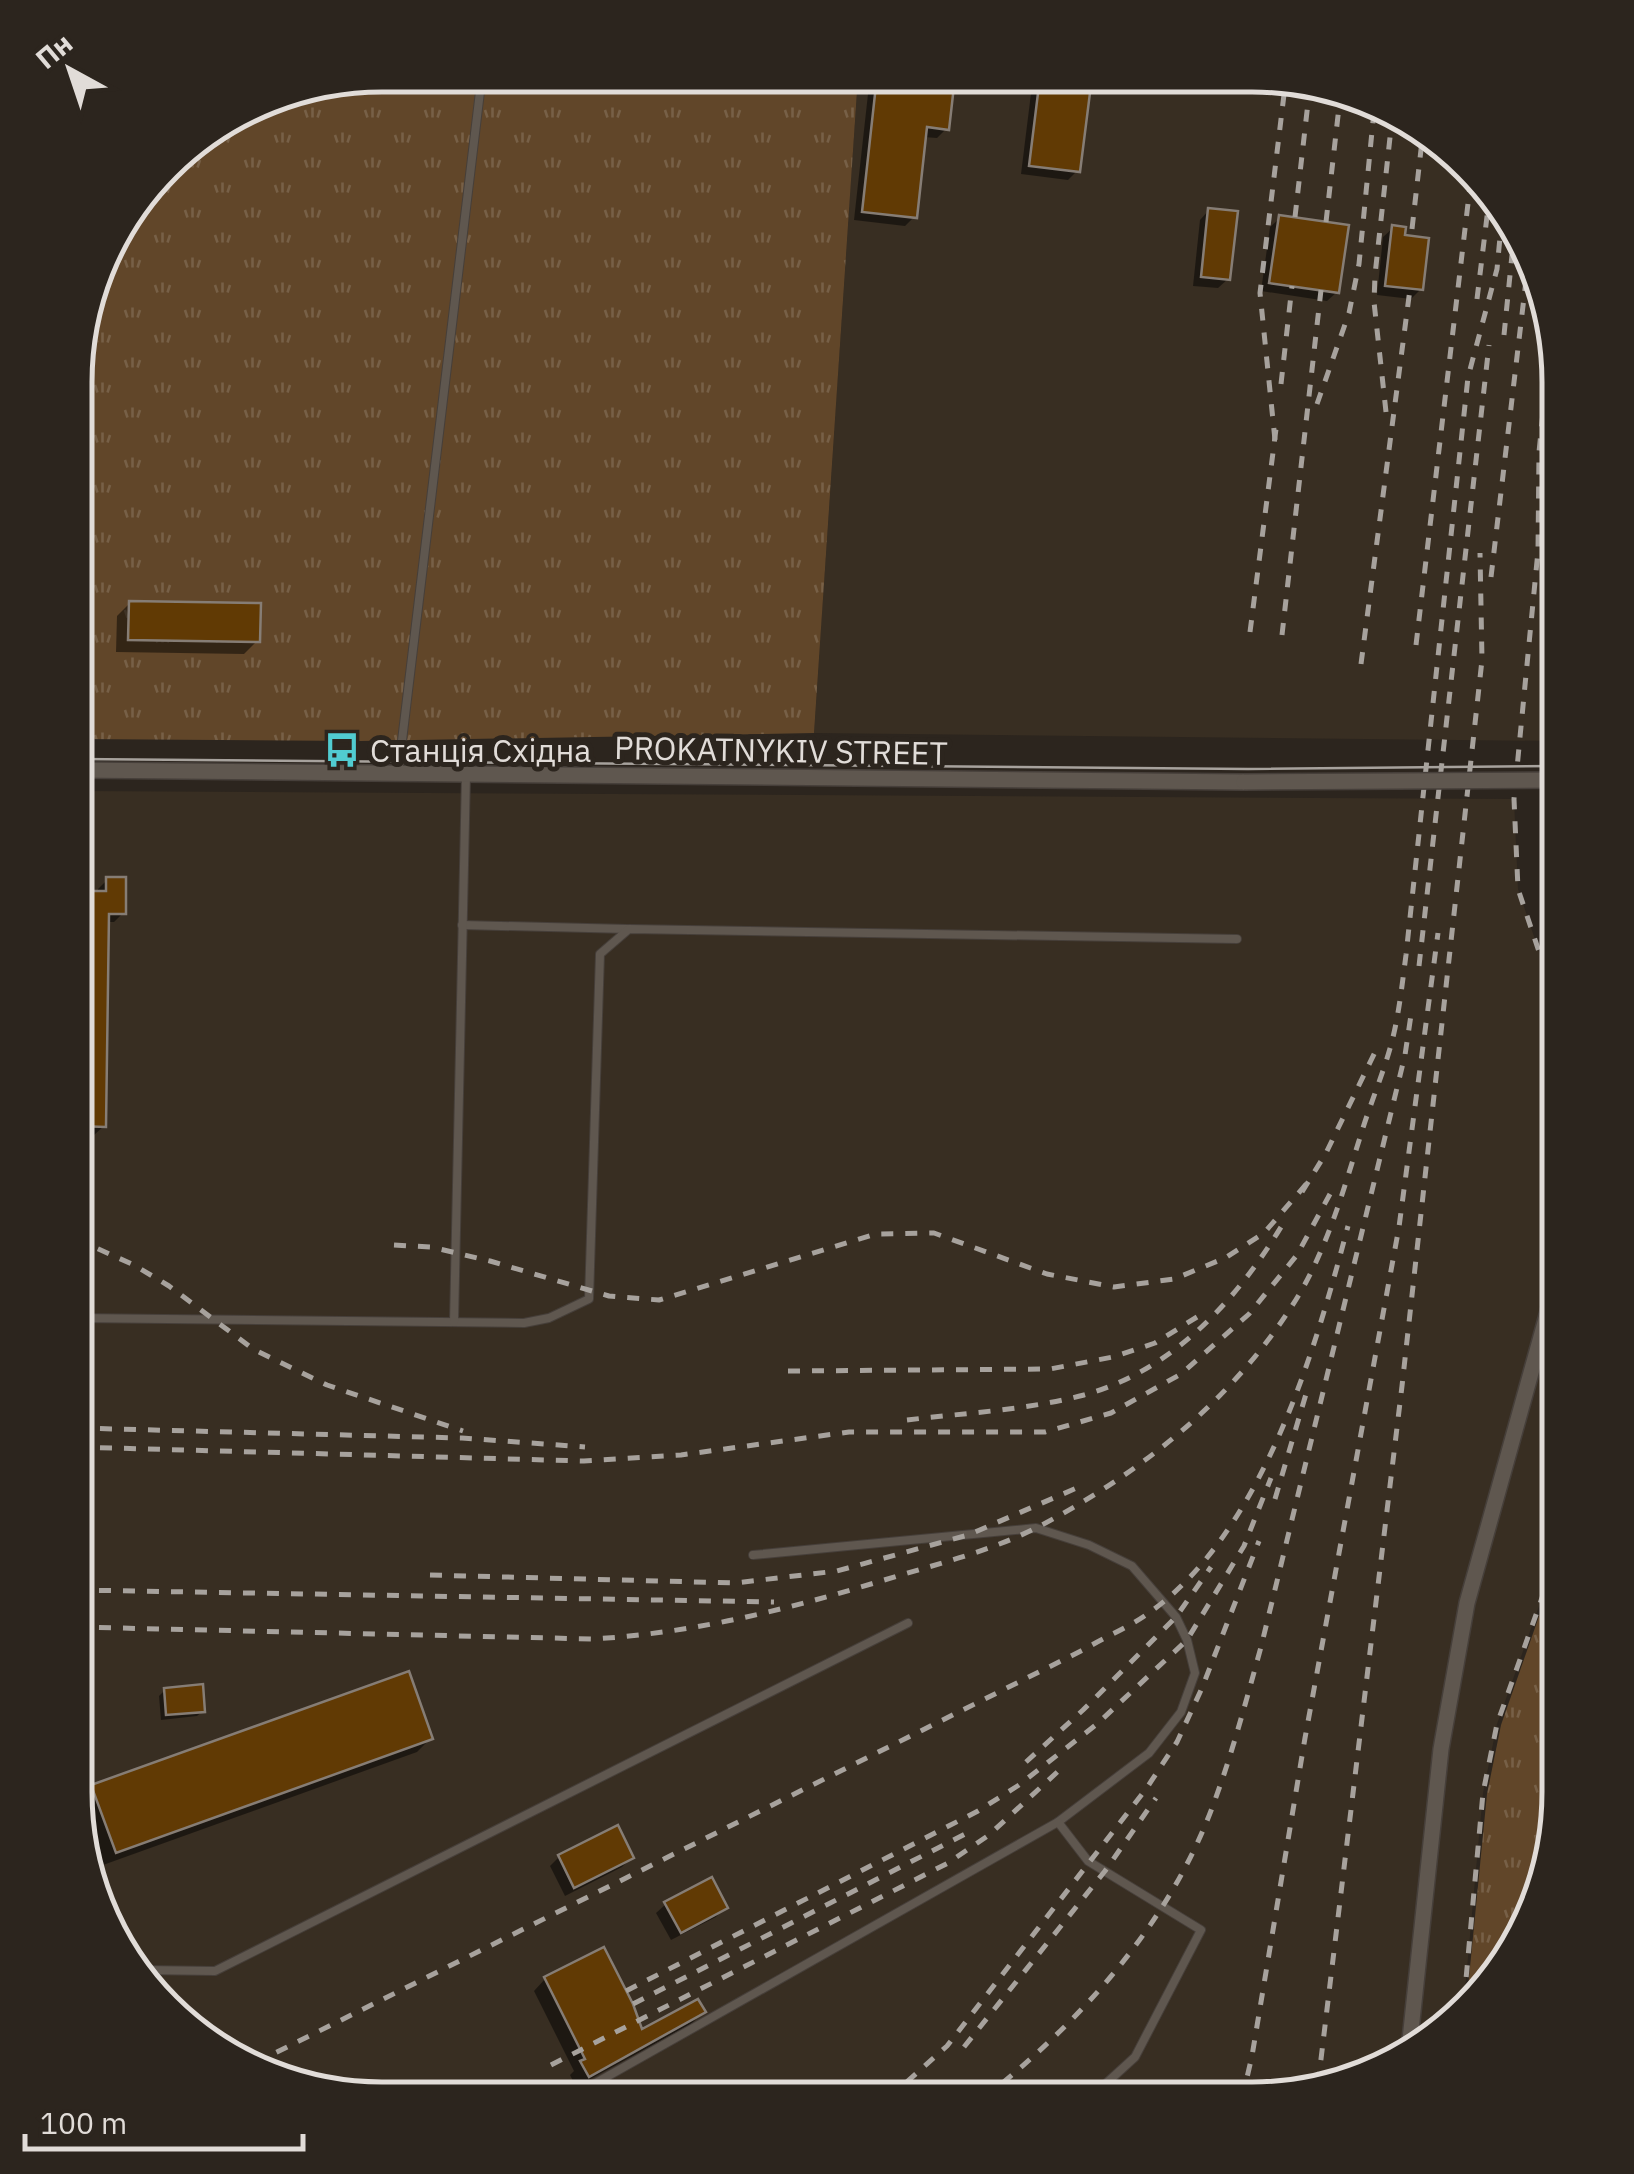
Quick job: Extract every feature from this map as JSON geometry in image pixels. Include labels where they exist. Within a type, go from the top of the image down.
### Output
[{"type":"street","name":"PROKATNYKIV STREET","points":[[92,770],[1244,782],[1542,780]]},
{"type":"street","points":[[1411,2034],[1441,1749],[1467,1604],[1541,1333]]},
{"type":"lane","points":[[398,774],[480,92]]},
{"type":"lane","points":[[454,1322],[466,774]]},
{"type":"lane","points":[[462,925],[1236,939]]},
{"type":"lane","points":[[92,1318],[524,1324],[560,1314],[590,1299],[600,954],[629,929]]},
{"type":"lane","points":[[598,2082],[1058,1822],[1149,1752],[1181,1712],[1195,1673],[1187,1640],[1176,1618],[1132,1566],[1036,1528],[752,1555]]},
{"type":"lane","points":[[154,1970],[215,1971],[908,1623]]},
{"type":"lane","points":[[1058,1822],[1088,1861],[1201,1930],[1135,2057],[1106,2082]]},
{"type":"shaded area","points":[[857,92],[1290,95],[1327,102],[1397,131],[1457,177],[1482,206],[1512,254],[1532,307],[1539,344],[1542,741],[814,733]]},
{"type":"shaded area","points":[[92,791],[1514,799],[1518,889],[1542,959],[1541,1600],[1497,1724],[1483,1793],[1465,1988],[1413,2033],[1380,2052],[1308,2076],[1252,2082],[382,2082],[307,2072],[237,2043],[206,2022],[164,1983],[141,1953],[108,1885],[95,1830]]},
{"type":"green space","points":[[382,92],[857,92],[814,733],[360,741],[92,739],[95,344],[108,289],[141,221],[191,164],[221,141],[271,115],[326,98]]},
{"type":"green space","points":[[1541,1610],[1541,1811],[1536,1848],[1512,1920],[1468,1985],[1487,1794],[1501,1725]]},
{"type":"building","points":[[875,92],[953,92],[949,130],[927,127],[917,218],[862,212]]},
{"type":"building","points":[[1038,92],[1090,92],[1080,172],[1029,166]]},
{"type":"building","points":[[1208,208],[1238,211],[1230,280],[1201,277]]},
{"type":"building","points":[[1279,215],[1349,225],[1339,293],[1269,283]]},
{"type":"building","points":[[1392,225],[1406,227],[1405,235],[1429,238],[1423,290],[1385,286]]},
{"type":"building","points":[[129,601],[261,603],[260,642],[128,640]]},
{"type":"building","points":[[106,877],[126,877],[126,914],[109,914],[106,1127],[92,1127],[92,891],[106,891]]},
{"type":"building","points":[[409,1671],[433,1739],[116,1853],[92,1785]]},
{"type":"building","points":[[203,1684],[205,1712],[166,1715],[164,1688]]},
{"type":"building","points":[[618,1825],[634,1858],[574,1888],[558,1855]]},
{"type":"building","points":[[712,1877],[728,1908],[681,1933],[664,1902]]},
{"type":"building","points":[[604,1947],[642,2029],[698,1999],[706,2012],[589,2077],[580,2061],[585,2059],[544,1977]]},
{"type":"tram line","points":[[92,759],[1248,769],[1542,766]]},
{"type":"railway","points":[[1275,440],[1260,293],[1284,95]]},
{"type":"railway","points":[[1295,217],[1308,98]]},
{"type":"railway","points":[[1326,222],[1339,106]]},
{"type":"railway","points":[[1317,404],[1349,313],[1359,264],[1373,120]]},
{"type":"railway","points":[[1386,412],[1374,302],[1391,128]]},
{"type":"railway","points":[[1412,229],[1421,147]]},
{"type":"railway","points":[[1416,645],[1469,191]]},
{"type":"railway","points":[[1477,299],[1487,213]]},
{"type":"railway","points":[[92,1627],[593,1639],[738,1619],[941,1563],[1019,1536],[1115,1482],[1186,1428],[1218,1397],[1276,1330],[1320,1254],[1394,1034],[1406,955],[1468,377],[1497,269],[1500,234]]},
{"type":"railway","points":[[1504,335],[1512,255]]},
{"type":"railway","points":[[1281,384],[1292,286]]},
{"type":"railway","points":[[1491,577],[1525,288]]},
{"type":"railway","points":[[1361,664],[1410,289]]},
{"type":"railway","points":[[1282,635],[1321,290]]},
{"type":"railway","points":[[1419,966],[1489,345]]},
{"type":"railway","points":[[1542,423],[1538,551],[1514,799],[1518,889],[1542,959]]},
{"type":"railway","points":[[1250,632],[1276,429]]},
{"type":"railway","points":[[1319,2073],[1402,1386],[1482,660],[1480,553]]},
{"type":"railway","points":[[1246,2082],[1399,1227],[1438,933]]},
{"type":"railway","points":[[1003,2082],[1054,2037],[1118,1968],[1171,1892],[1212,1808],[1261,1647],[1405,1055],[1411,1015]]},
{"type":"railway","points":[[1302,1192],[1326,1153],[1378,1046]]},
{"type":"railway","points":[[394,1245],[431,1247],[609,1296],[659,1300],[876,1234],[934,1233],[1047,1274],[1114,1287],[1174,1279],[1225,1258],[1264,1233],[1308,1182]]},
{"type":"railway","points":[[92,1447],[584,1461],[681,1455],[849,1432],[1045,1432],[1111,1413],[1181,1374],[1249,1314],[1297,1255],[1330,1194]]},
{"type":"railway","points":[[907,1420],[1018,1408],[1117,1384],[1175,1350],[1200,1328],[1246,1278],[1284,1222]]},
{"type":"railway","points":[[267,2057],[1146,1615],[1186,1581],[1221,1539],[1251,1491],[1299,1385],[1348,1226]]},
{"type":"railway","points":[[92,1246],[169,1286],[253,1349],[327,1385],[463,1431]]},
{"type":"railway","points":[[788,1371],[1050,1369],[1113,1357],[1155,1343],[1197,1317]]},
{"type":"railway","points":[[1275,1499],[1306,1394]]},
{"type":"railway","points":[[92,1428],[462,1438],[585,1447]]},
{"type":"railway","points":[[626,1991],[978,1811],[1019,1785],[1097,1724],[1187,1640],[1244,1546],[1271,1478]]},
{"type":"railway","points":[[430,1575],[735,1583],[837,1571],[968,1535],[1079,1487]]},
{"type":"railway","points":[[907,2082],[947,2046],[1146,1789],[1177,1742],[1259,1541]]},
{"type":"railway","points":[[1026,1762],[1176,1617],[1211,1567]]},
{"type":"railway","points":[[92,1590],[774,1602]]},
{"type":"railway","points":[[1465,1988],[1483,1793],[1497,1724],[1541,1600]]},
{"type":"railway","points":[[551,2065],[948,1863],[989,1835],[1066,1764]]},
{"type":"railway","points":[[964,2047],[1105,1871],[1156,1798]]},
{"type":"railway","points":[[633,2004],[971,1831]]},
{"type":"place","name":"Станція Східна","points":[[342,750]]}]
